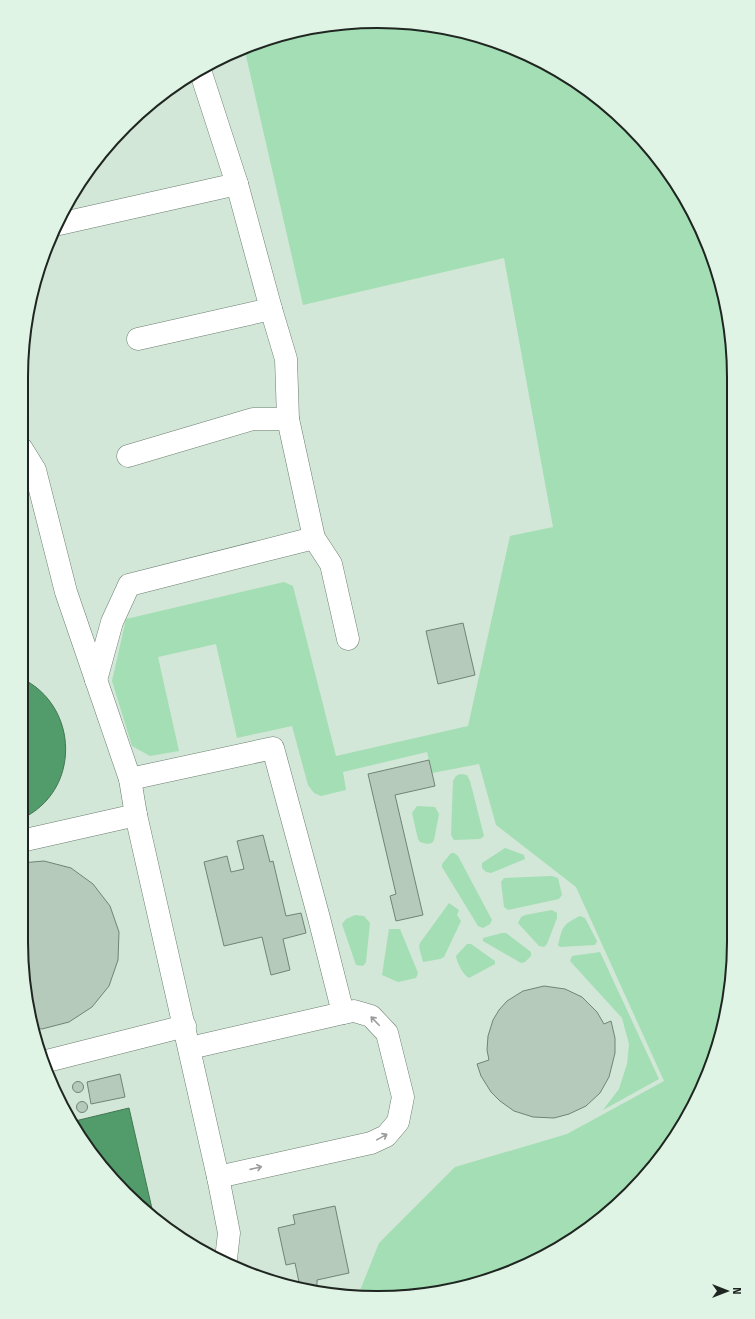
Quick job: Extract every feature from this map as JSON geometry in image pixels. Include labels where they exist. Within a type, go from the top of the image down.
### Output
[{"type":"lane","points":[[202,76],[237,184],[286,359],[288,419],[314,538],[332,564],[348,639]]},
{"type":"lane","points":[[64,223],[237,184]]},
{"type":"lane","points":[[138,339],[271,309]]},
{"type":"lane","points":[[128,456],[253,419],[288,419]]},
{"type":"lane","points":[[28,459],[35,470],[66,592],[130,779],[136,815],[218,1177],[229,1233],[226,1256]]},
{"type":"lane","points":[[96,680],[112,622],[130,585],[314,538]]},
{"type":"lane","points":[[130,779],[273,748],[319,918],[343,1014]]},
{"type":"lane","points":[[28,839],[136,815]]},
{"type":"lane","points":[[190,1048],[354,1011],[371,1016],[386,1033],[403,1097],[398,1122],[386,1136],[371,1143],[218,1177]]},
{"type":"lane","points":[[49,1060],[184,1026]]},
{"type":"shaded area","points":[[378,28],[400,29],[423,31],[468,40],[532,64],[572,87],[590,100],[625,130],[655,165],[668,183],[691,223],[715,287],[724,332],[727,378],[727,942],[724,987],[715,1032],[691,1096],[668,1136],[655,1154],[625,1189],[608,1204],[572,1232],[532,1255],[468,1279],[423,1288],[378,1291],[360,1290],[379,1243],[455,1167],[567,1134],[664,1081],[576,887],[496,825],[479,764],[432,773],[427,752],[343,772],[346,790],[321,796],[314,793],[308,785],[292,726],[237,738],[216,644],[158,657],[179,751],[150,756],[132,746],[112,681],[126,619],[284,582],[293,586],[336,756],[468,726],[510,536],[553,527],[504,258],[303,305],[246,54],[287,40],[332,31]]},
{"type":"shaded area","points":[[28,683],[40,691],[54,708],[63,728],[66,749],[63,770],[55,790],[41,806],[28,814]]},
{"type":"shaded area","points":[[460,774],[467,775],[470,781],[484,836],[480,839],[454,840],[451,835],[453,781],[456,776]]},
{"type":"shaded area","points":[[417,806],[435,807],[439,814],[434,840],[432,843],[427,844],[420,842],[418,839],[412,813]]},
{"type":"shaded area","points":[[505,848],[524,855],[525,859],[491,873],[486,872],[482,868],[482,863]]},
{"type":"shaded area","points":[[451,853],[458,856],[492,920],[490,924],[483,928],[478,926],[442,867],[442,864]]},
{"type":"shaded area","points":[[552,876],[558,878],[562,895],[559,899],[508,910],[504,907],[501,882],[504,878]]},
{"type":"shaded area","points":[[449,903],[459,910],[457,915],[461,921],[444,957],[423,962],[419,947],[420,943]]},
{"type":"shaded area","points":[[552,910],[557,913],[557,918],[547,944],[544,947],[539,946],[518,923],[521,917],[525,915]]},
{"type":"shaded area","points":[[355,915],[364,916],[370,923],[366,962],[363,966],[356,965],[342,924],[346,919]]},
{"type":"shaded area","points":[[580,916],[585,918],[597,941],[595,945],[560,947],[558,945],[562,930],[566,924]]},
{"type":"shaded area","points":[[389,929],[400,929],[418,973],[416,978],[398,982],[382,975]]},
{"type":"shaded area","points":[[506,933],[531,952],[531,956],[525,962],[521,963],[483,941],[483,938]]},
{"type":"shaded area","points":[[467,944],[471,944],[495,961],[495,964],[469,978],[461,968],[456,956]]},
{"type":"shaded area","points":[[600,952],[659,1079],[603,1110],[619,1089],[627,1064],[629,1044],[622,1018],[570,961],[572,956]]},
{"type":"shaded area","points":[[129,1108],[152,1208],[130,1189],[115,1172],[100,1154],[78,1120]]},
{"type":"building","points":[[463,623],[475,675],[438,684],[426,631]]},
{"type":"building","points":[[429,760],[435,786],[395,795],[423,915],[396,921],[390,896],[396,894],[368,774]]},
{"type":"building","points":[[263,835],[270,862],[273,861],[286,916],[301,913],[306,933],[283,939],[290,970],[271,975],[262,937],[224,946],[204,862],[227,856],[231,872],[244,869],[237,841]]},
{"type":"building","points":[[44,861],[71,868],[93,884],[110,906],[119,932],[118,960],[109,986],[92,1007],[69,1022],[42,1029],[39,1029],[35,1010],[29,964],[28,862]]},
{"type":"building","points":[[544,986],[565,989],[582,997],[597,1012],[604,1024],[611,1021],[615,1038],[615,1053],[609,1077],[600,1093],[586,1106],[569,1114],[554,1118],[533,1117],[514,1111],[500,1101],[491,1092],[481,1076],[477,1064],[489,1060],[487,1050],[488,1036],[493,1020],[499,1010],[507,1001],[523,991]]},
{"type":"building","points":[[120,1074],[125,1097],[91,1104],[87,1082]]},
{"type":"building","points":[[78,1081],[82,1083],[84,1087],[82,1091],[78,1093],[74,1091],[72,1087],[74,1083]]},
{"type":"building","points":[[82,1101],[86,1103],[88,1107],[86,1111],[82,1113],[78,1111],[76,1107],[78,1103]]},
{"type":"building","points":[[335,1206],[349,1273],[317,1280],[317,1285],[299,1282],[295,1263],[286,1265],[278,1228],[295,1224],[293,1215]]}]
